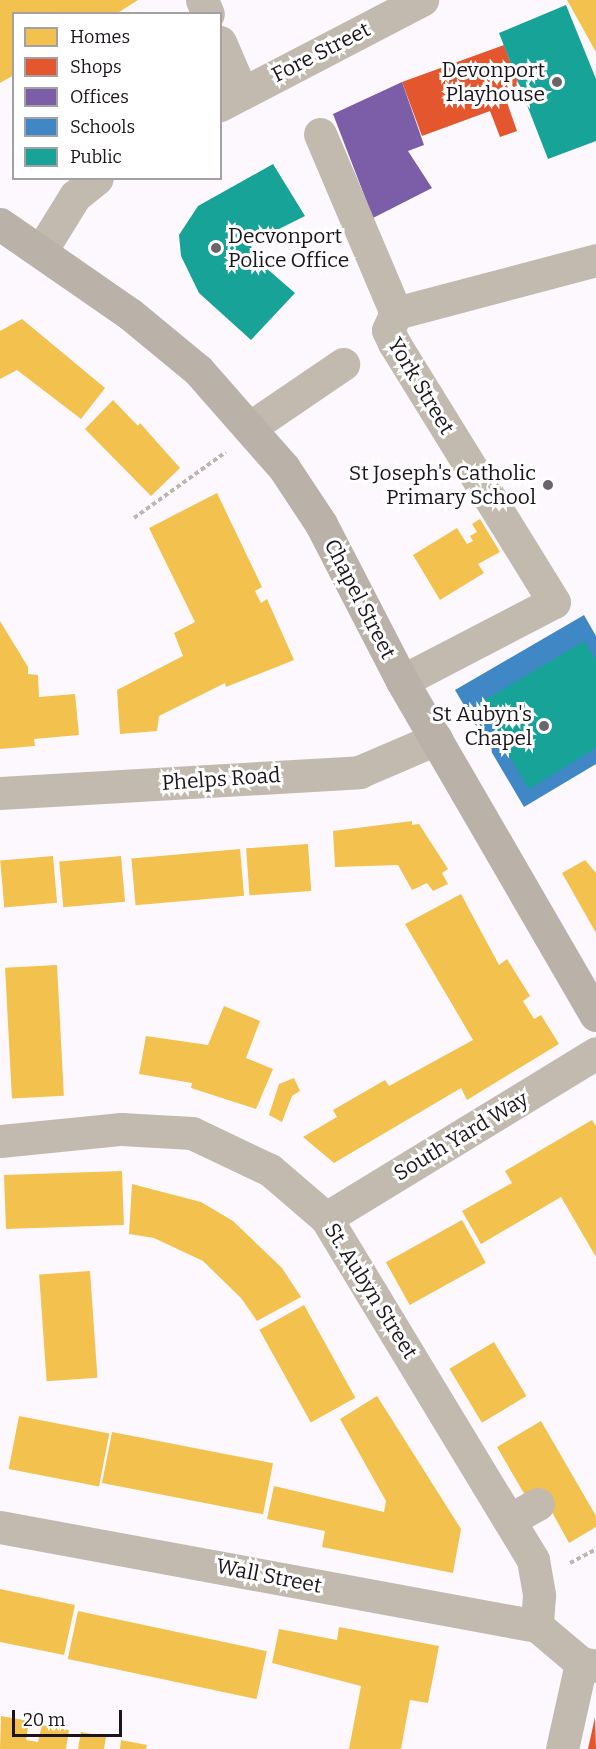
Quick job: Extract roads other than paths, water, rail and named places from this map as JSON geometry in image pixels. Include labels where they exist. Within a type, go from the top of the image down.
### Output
[{"type":"main road","name":"Chapel Street","points":[[4,235],[41,251],[130,314],[198,370],[284,468],[321,524],[402,681],[596,1015]]},
{"type":"street","name":"Fore Street","points":[[231,99],[422,0]]},
{"type":"street","points":[[222,52],[231,99]]},
{"type":"street","points":[[320,134],[396,313]]},
{"type":"street","points":[[41,251],[75,196],[95,180]]},
{"type":"street","name":"York Street","points":[[402,681],[554,602],[394,344],[388,330],[396,313],[596,260]]},
{"type":"street","points":[[251,430],[343,364]]},
{"type":"street","name":"Phelps Road","points":[[0,793],[359,772],[436,739]]},
{"type":"street","name":"South Yard Way","points":[[326,1218],[596,1053]]},
{"type":"street","name":"St. Aubyn Street","points":[[0,1141],[121,1129],[192,1133],[270,1170],[326,1218],[533,1560],[539,1595],[537,1626]]},
{"type":"street","points":[[509,1520],[538,1504]]},
{"type":"street","name":"Wall Street","points":[[0,1527],[537,1626]]},
{"type":"street","points":[[537,1626],[588,1665],[562,1749]]},
{"type":"place","name":"Devonport Playhouse","points":[[557,82]]},
{"type":"place","name":"Decvonport Police Office","points":[[216,248]]},
{"type":"place","name":"St Joseph's Catholic Primary School","points":[[548,485]]},
{"type":"place","name":"St Aubyn's Chapel","points":[[544,726]]}]
